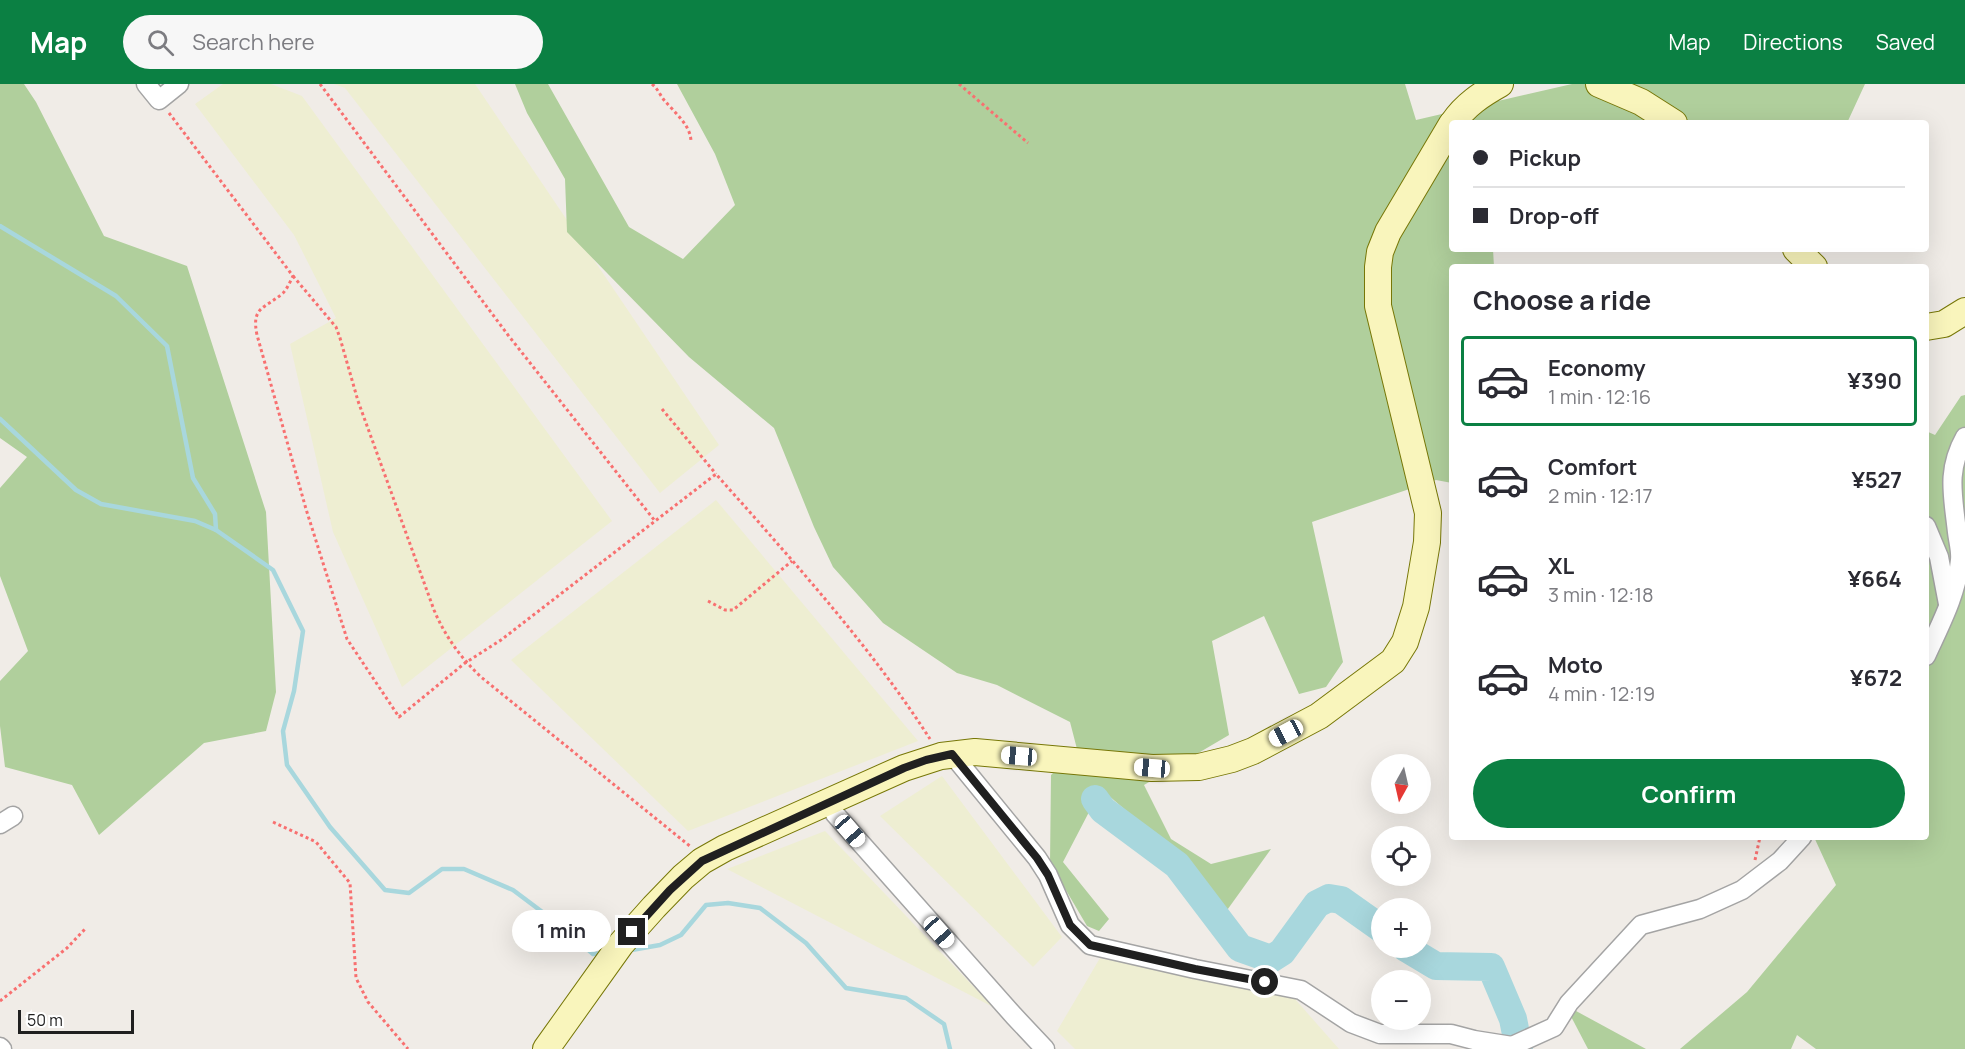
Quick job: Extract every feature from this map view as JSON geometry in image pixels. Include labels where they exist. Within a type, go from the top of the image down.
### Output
[{"type":"street","points":[[146,84],[159,100],[179,84]]},
{"type":"street","points":[[1455,120],[1466,107],[1500,84]]},
{"type":"street","points":[[1599,84],[1641,102],[1669,120]]},
{"type":"street","points":[[546,1049],[614,954],[670,890],[702,861],[829,802],[904,768],[947,755],[975,752],[1152,768],[1199,767],[1232,759],[1253,751],[1319,716],[1393,661],[1406,642],[1416,607],[1427,542],[1428,513],[1378,306],[1378,267],[1380,252],[1388,232],[1449,128]]},
{"type":"street","points":[[1799,252],[1811,264]]},
{"type":"street","points":[[1929,326],[1944,324],[1965,311]]},
{"type":"street","points":[[1929,649],[1957,585],[1960,557],[1953,469],[1955,455],[1965,437]]},
{"type":"street","points":[[1929,533],[1939,557],[1948,604]]},
{"type":"street","points":[[947,755],[1037,858],[1048,875],[1070,925],[1090,945],[1195,969],[1288,986],[1301,990],[1352,1023],[1380,1034],[1451,1034],[1473,1044],[1512,1046],[1554,1027],[1569,1003],[1641,925],[1700,909],[1742,890],[1780,861],[1799,840]]},
{"type":"street","points":[[829,802],[835,814],[1014,1017],[1046,1049]]},
{"type":"path","points":[[320,84],[508,335],[655,521]]},
{"type":"path","points":[[652,84],[674,109],[691,135],[691,142]]},
{"type":"path","points":[[959,84],[1028,143]]},
{"type":"path","points":[[159,100],[293,276],[336,327],[358,401],[434,610],[442,629],[466,663],[696,851],[702,861]]},
{"type":"path","points":[[293,276],[284,292],[260,309],[254,322],[274,400],[347,639],[399,717],[466,663],[501,640],[716,474]]},
{"type":"path","points":[[662,409],[792,561],[902,695],[947,755]]},
{"type":"path","points":[[708,601],[725,610],[733,609],[792,561]]},
{"type":"path","points":[[273,822],[316,842],[350,883],[356,978],[368,1002],[408,1049]]},
{"type":"path","points":[[0,1001],[67,948],[86,929]]},
{"type":"green space","points":[[0,84],[24,84],[36,102],[104,236],[187,266],[266,512],[276,692],[266,731],[204,743],[99,835],[72,785],[5,767],[0,726],[0,681],[28,651],[0,576],[0,488],[27,457],[0,438]]},
{"type":"green space","points":[[223,84],[271,84],[302,96],[612,521],[402,687],[333,532],[290,344],[336,318],[294,235],[195,104]]},
{"type":"green space","points":[[334,84],[475,84],[719,445],[660,493],[345,88]]},
{"type":"green space","points":[[515,84],[548,84],[629,227],[683,259],[735,205],[715,154],[677,84],[1405,84],[1416,120],[1572,84],[1865,84],[1848,120],[1449,120],[1449,252],[1493,252],[1494,264],[1449,264],[1449,482],[1436,480],[1312,522],[1343,662],[1326,687],[1299,694],[1264,616],[1212,641],[1229,735],[1144,785],[1171,839],[1211,864],[1271,849],[1225,913],[1181,858],[1101,789],[1063,862],[1109,919],[1099,931],[1087,926],[1050,863],[1051,775],[1077,749],[1070,722],[997,685],[957,673],[883,623],[833,567],[814,527],[774,428],[689,357],[567,232],[565,179],[527,113]]},
{"type":"green space","points":[[1965,395],[1965,1049],[1816,1049],[1797,1035],[1791,1049],[1680,1049],[1747,992],[1836,885],[1815,840],[1929,840],[1929,432],[1935,435],[1961,396]]},
{"type":"green space","points":[[716,500],[918,741],[688,831],[511,660]]},
{"type":"green space","points":[[942,776],[1062,937],[1033,967],[880,816]]},
{"type":"green space","points":[[825,831],[993,1007],[727,869]]},
{"type":"green space","points":[[1100,958],[1295,999],[1339,1049],[1075,1049],[1057,1031]]},
{"type":"green space","points":[[1565,1005],[1646,1049],[1588,1049]]},
{"type":"waterway","points":[[0,226],[116,296],[167,346],[193,478],[215,514],[216,530]]},
{"type":"waterway","points":[[0,419],[76,490],[101,504],[195,521],[216,530],[273,570],[303,631],[294,691],[283,731],[287,765],[330,827],[385,890],[409,893],[442,869],[464,869],[513,890],[561,926],[593,954],[603,953]]},
{"type":"waterway","points":[[1095,799],[1103,810],[1177,865],[1240,948],[1271,959],[1282,952],[1317,904],[1329,898],[1341,900],[1371,921]]},
{"type":"waterway","points":[[626,951],[660,945],[681,935],[706,905],[728,903],[760,908],[806,943],[846,988],[906,998],[944,1024],[950,1049]]},
{"type":"waterway","points":[[1423,958],[1436,966],[1491,967],[1513,1019],[1519,1049]]},
{"type":"route","points":[[632,932],[682,877],[702,861],[725,848],[904,768],[952,754],[1037,858],[1048,875],[1070,925],[1080,938],[1090,945],[1101,948],[1265,982]]}]
